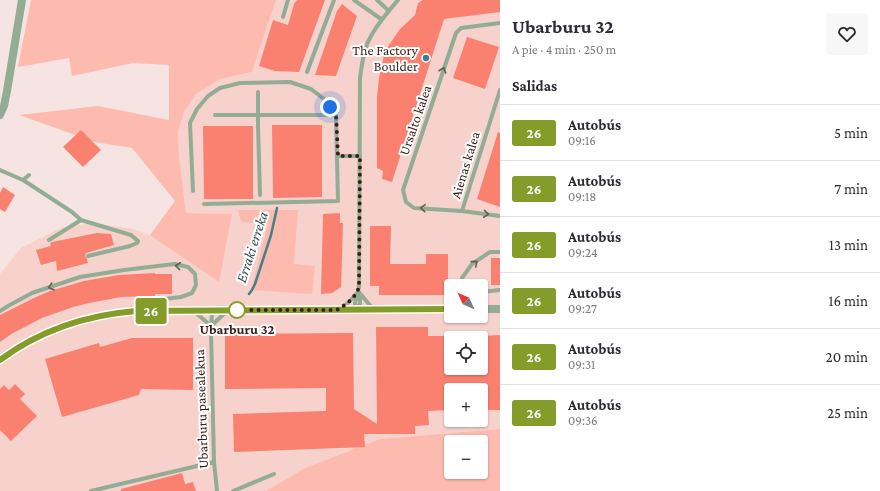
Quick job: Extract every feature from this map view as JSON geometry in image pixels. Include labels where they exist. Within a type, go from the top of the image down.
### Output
[{"type":"street","points":[[0,115],[4,106],[7,91],[22,0]]},
{"type":"street","points":[[0,360],[15,350],[55,330],[86,319],[120,312],[444,309]]},
{"type":"street","points":[[488,309],[500,309]]},
{"type":"lane","points":[[283,17],[288,0]]},
{"type":"lane","points":[[307,72],[334,0]]},
{"type":"lane","points":[[354,0],[381,19]]},
{"type":"lane","points":[[377,0],[389,11]]},
{"type":"lane","points":[[355,310],[355,303],[359,293],[360,78],[363,56],[369,39],[381,19],[398,0]]},
{"type":"lane","name":"Ursalto kalea","points":[[462,211],[414,208],[406,202],[403,190],[456,33],[461,28],[500,23]]},
{"type":"lane","points":[[257,82],[260,195]]},
{"type":"lane","points":[[193,191],[190,123],[197,109],[208,96],[220,88],[240,83],[290,82],[311,89],[324,99],[336,114],[338,201],[204,204]]},
{"type":"lane","name":"Aienas kalea","points":[[500,90],[462,211],[500,216]]},
{"type":"lane","points":[[215,115],[336,114]]},
{"type":"lane","points":[[338,156],[360,156]]},
{"type":"lane","points":[[0,170],[23,180],[82,220],[131,235],[138,241],[137,244],[88,256]]},
{"type":"lane","points":[[2,178],[6,173]]},
{"type":"lane","points":[[23,180],[29,175]]},
{"type":"lane","points":[[49,240],[82,220]]},
{"type":"lane","points":[[462,279],[472,264],[490,252],[500,252]]},
{"type":"lane","points":[[0,311],[32,293],[80,277],[176,264],[188,267],[195,274],[196,285],[192,293],[180,298],[164,299],[163,311]]},
{"type":"lane","points":[[488,291],[500,290]]},
{"type":"lane","points":[[359,293],[373,310]]},
{"type":"lane","points":[[337,310],[359,293]]},
{"type":"lane","points":[[194,311],[211,326],[228,310]]},
{"type":"lane","name":"Ubarburu pasealekua","points":[[212,311],[214,462],[217,491]]},
{"type":"lane","points":[[91,491],[214,462]]},
{"type":"lane","points":[[233,491],[274,474]]},
{"type":"shaded area","points":[[31,0],[276,0],[252,72],[220,79],[196,94],[184,112],[178,132],[179,158],[186,213],[232,214],[219,282],[150,235],[175,201],[132,148],[95,142],[19,115],[98,106],[169,120],[169,65],[133,63],[72,76],[69,58],[18,67]]},
{"type":"shaded area","points":[[276,0],[500,0],[500,429],[380,439],[305,468],[266,491],[0,491],[0,274],[21,248],[61,228],[91,223],[133,229],[150,235],[232,214],[186,213],[179,158],[178,133],[184,112],[196,94],[220,79],[252,72]]},
{"type":"shaded area","points":[[238,210],[298,210],[294,264],[315,266],[312,294],[251,290],[268,224],[241,222]]},
{"type":"shaded area","points":[[500,429],[500,491],[266,491],[305,468],[380,439]]},
{"type":"building","points":[[297,0],[325,0],[299,72],[275,71],[259,66],[273,20],[288,25],[294,4]]},
{"type":"building","points":[[423,0],[500,0],[500,12],[444,19],[392,182],[382,179],[383,171],[377,168],[377,97],[379,78],[385,51],[400,29],[415,15],[418,3]]},
{"type":"building","points":[[342,4],[357,16],[336,76],[315,75],[337,11]]},
{"type":"building","points":[[467,37],[499,47],[485,89],[453,78]]},
{"type":"building","points":[[272,125],[322,125],[322,197],[273,198]]},
{"type":"building","points":[[203,126],[253,126],[253,199],[204,199]]},
{"type":"building","points":[[81,130],[101,150],[83,167],[63,147]]},
{"type":"building","points":[[498,132],[500,133],[500,207],[477,199]]},
{"type":"building","points":[[3,187],[15,195],[5,212],[0,209],[0,193]]},
{"type":"building","points":[[340,213],[340,223],[343,223],[341,287],[332,293],[321,294],[323,214]]},
{"type":"building","points":[[370,226],[391,226],[390,264],[426,264],[426,254],[448,254],[448,279],[444,279],[444,295],[379,295],[379,286],[370,286]]},
{"type":"building","points":[[97,233],[111,234],[114,245],[86,253],[85,256],[88,263],[57,271],[56,261],[41,265],[36,250],[51,246],[50,243],[52,242]]},
{"type":"building","points":[[491,258],[500,258],[500,285],[491,285]]},
{"type":"building","points":[[155,273],[172,274],[172,294],[121,297],[73,307],[42,318],[13,333],[0,342],[0,315],[34,298],[50,291],[84,281],[119,275]]},
{"type":"building","points":[[376,327],[428,327],[428,336],[444,336],[444,375],[488,375],[488,336],[500,335],[500,410],[488,410],[488,383],[444,383],[444,410],[428,411],[429,425],[415,426],[415,434],[364,434],[365,447],[234,452],[233,414],[326,411],[326,388],[225,389],[225,334],[353,333],[354,409],[377,424]]},
{"type":"building","points":[[132,338],[193,338],[193,390],[141,389],[139,395],[62,417],[45,359],[99,343],[100,347]]},
{"type":"building","points":[[15,384],[25,394],[20,399],[37,416],[11,441],[0,430],[0,389],[4,385],[9,390]]},
{"type":"building","points":[[182,473],[185,484],[193,482],[196,491],[121,491],[121,489]]},
{"type":"waterway","name":"Erraki erreka","points":[[249,294],[255,284],[271,235],[277,208]]},
{"type":"bus line","name":"26","points":[[0,360],[31,341],[55,330],[86,319],[120,312],[444,309]]},
{"type":"place","name":"The Factory Boulder","points":[[426,58]]},
{"type":"place","name":"Ubarburu 32","points":[[237,310]]},
{"type":"route","points":[[237,310],[337,310],[348,303],[358,291],[360,156],[338,156],[336,114],[330,107]]}]
